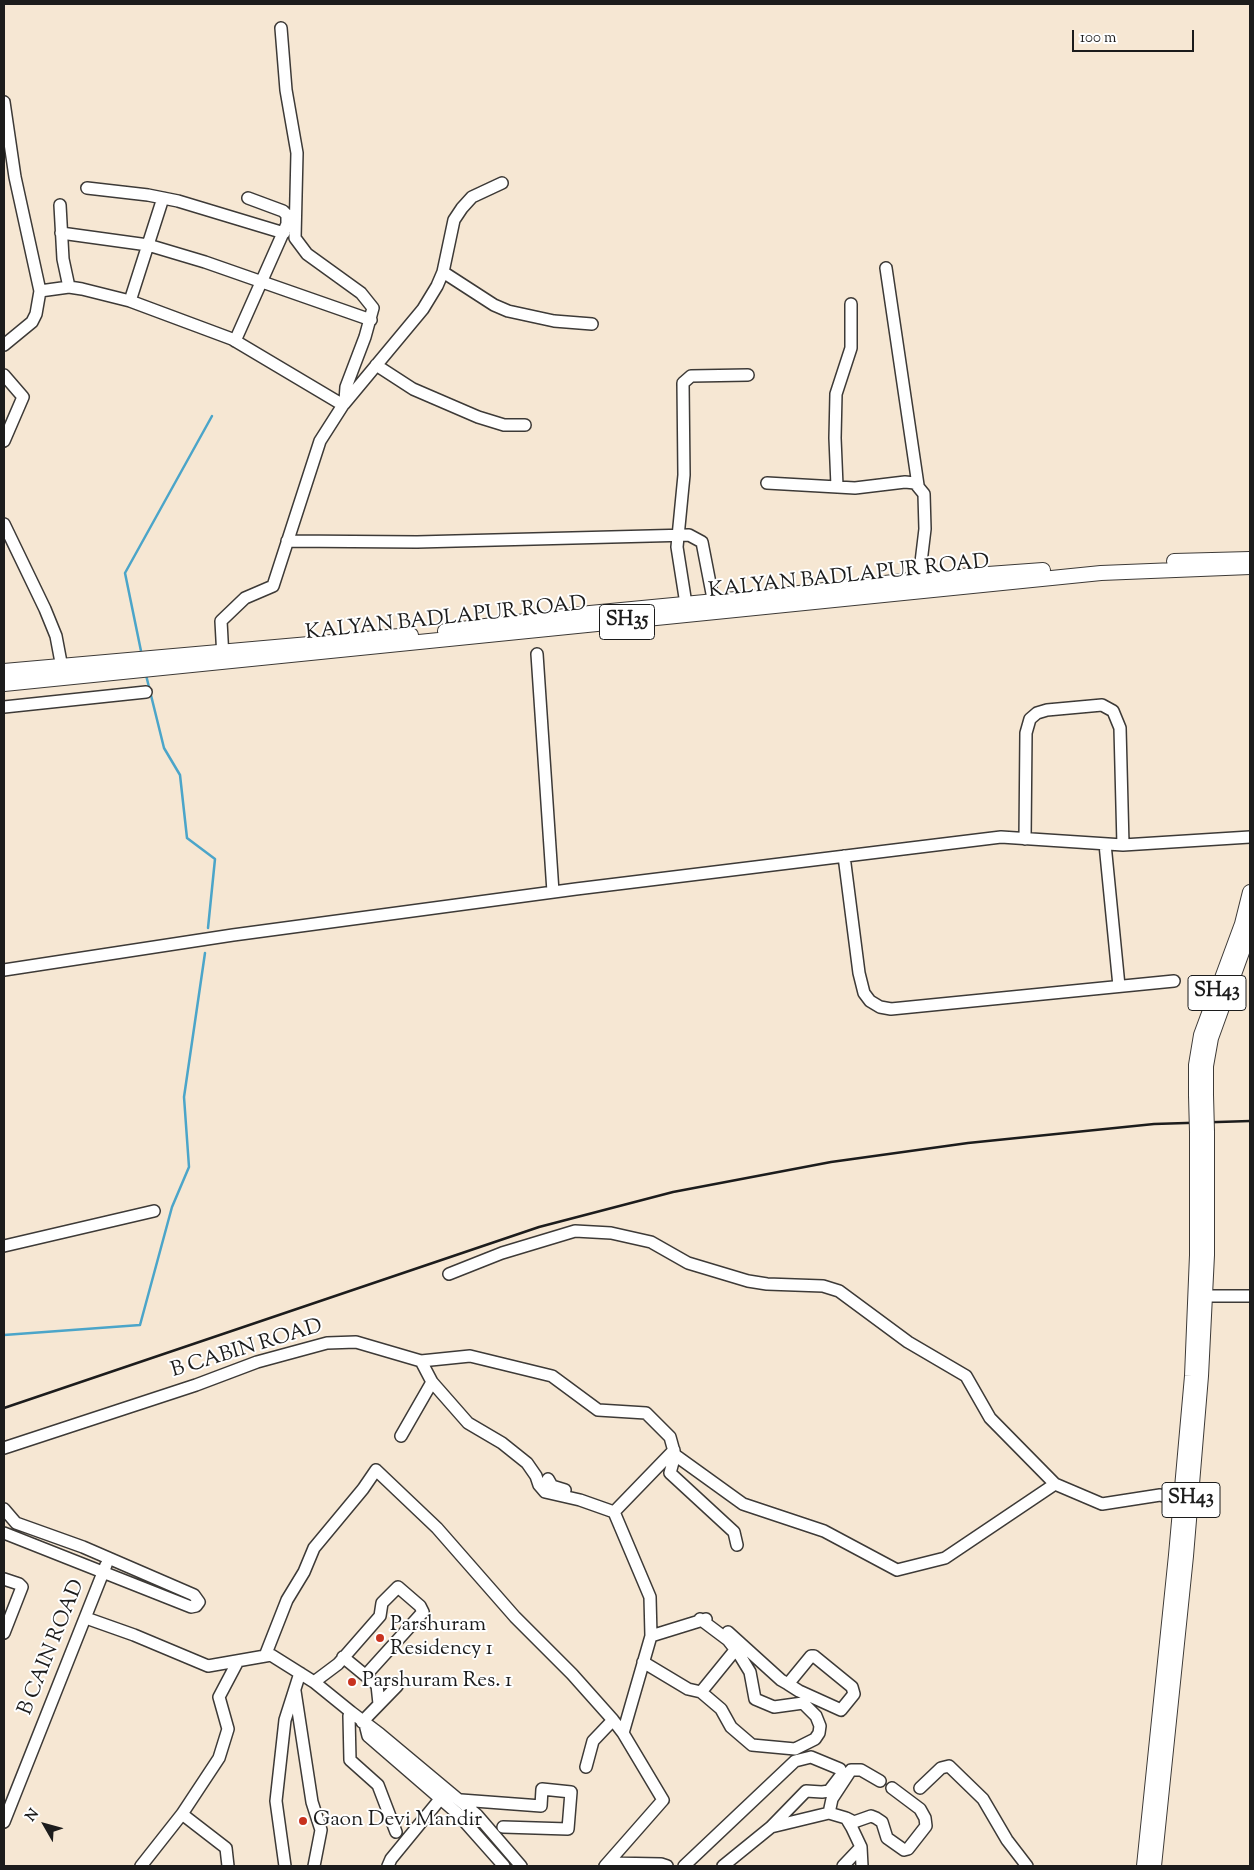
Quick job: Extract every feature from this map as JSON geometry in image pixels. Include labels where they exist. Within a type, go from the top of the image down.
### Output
[{"type":"main road","name":"KALYAN BADLAPUR ROAD","points":[[4,684],[63,673],[396,641],[967,581],[1200,559],[1250,559]]},
{"type":"main road","name":"KALYAN BADLAPUR ROAD","points":[[620,616],[686,604],[715,607],[919,579],[967,581],[1101,573],[1250,568]]},
{"type":"main road","name":"KALYAN BADLAPUR ROAD","points":[[4,671],[63,673]]},
{"type":"main road","name":"SH43","points":[[1154,1866],[1206,1296],[1201,1095],[1196,1065],[1201,1035],[1242,924],[1250,892]]},
{"type":"main road","name":"SH43","points":[[1201,1095],[1210,1038],[1250,930]]},
{"type":"main road","name":"SH43","points":[[1144,1866],[1186,1501],[1196,1315],[1202,1132]]},
{"type":"street","points":[[281,28],[286,90],[297,153],[295,238],[307,254],[361,293],[370,301],[373,308],[346,387],[344,403]]},
{"type":"street","points":[[4,102],[15,177],[40,291],[36,314],[32,322],[4,345]]},
{"type":"street","points":[[222,657],[221,621],[245,598],[273,586],[320,441],[344,403],[423,309],[443,272],[454,220],[458,214],[472,197],[502,183]]},
{"type":"street","points":[[87,188],[163,198],[284,233]]},
{"type":"street","points":[[130,301],[163,198]]},
{"type":"street","points":[[235,341],[288,224],[287,215],[275,207],[248,198]]},
{"type":"street","points":[[60,205],[61,233],[69,287]]},
{"type":"street","points":[[61,233],[148,245],[205,262],[370,320]]},
{"type":"street","points":[[886,268],[918,485],[924,494],[925,529],[919,579]]},
{"type":"street","points":[[443,272],[494,305],[508,311],[554,321],[592,324]]},
{"type":"street","points":[[40,291],[69,287],[130,301],[235,341],[344,403]]},
{"type":"street","points":[[838,486],[835,438],[836,394],[851,348],[851,304]]},
{"type":"street","points":[[376,365],[413,389],[478,418],[504,425],[525,425]]},
{"type":"street","points":[[4,375],[24,397],[4,441]]},
{"type":"street","points":[[686,604],[679,564],[678,534],[684,484],[683,382],[691,376],[748,375]]},
{"type":"street","points":[[767,483],[855,488],[905,482],[918,485]]},
{"type":"street","points":[[4,526],[45,609],[56,636],[63,673]]},
{"type":"street","points":[[287,541],[417,542],[678,534],[695,536],[702,542],[715,607]]},
{"type":"street","points":[[537,654],[553,892]]},
{"type":"street","points":[[4,707],[146,692]]},
{"type":"street","points":[[1025,839],[1026,733],[1030,719],[1037,713],[1047,710],[1102,704],[1113,711],[1120,728],[1123,845]]},
{"type":"street","points":[[4,970],[233,935],[553,892],[1001,837],[1123,845],[1250,837]]},
{"type":"street","points":[[1105,844],[1119,986]]},
{"type":"street","points":[[844,856],[859,973],[864,993],[870,1001],[880,1007],[891,1009],[1174,981]]},
{"type":"street","points":[[4,1246],[154,1211]]},
{"type":"street","points":[[449,1274],[502,1253],[575,1231],[610,1233],[651,1242],[688,1262],[748,1281],[776,1285],[823,1286],[839,1291],[908,1342],[966,1376],[990,1418],[1055,1484],[1102,1504],[1160,1495],[1186,1501]]},
{"type":"street","points":[[1206,1296],[1250,1296]]},
{"type":"street","name":"B CABIN ROAD","points":[[4,1448],[196,1385],[257,1362],[328,1343],[356,1342],[421,1361]]},
{"type":"street","points":[[565,1489],[545,1492],[527,1463],[502,1443],[468,1423],[432,1382],[421,1361],[470,1356],[552,1376],[598,1410],[646,1413],[670,1437],[675,1452],[670,1473],[734,1532],[737,1545]]},
{"type":"street","points":[[401,1436],[432,1382]]},
{"type":"street","points":[[675,1452],[743,1504],[824,1530],[897,1570],[945,1558],[1055,1484]]},
{"type":"street","points":[[614,1512],[675,1452]]},
{"type":"street","points":[[268,1655],[287,1600],[304,1572],[314,1548],[363,1489],[376,1470],[448,1540],[515,1617],[572,1674],[614,1720],[663,1800],[607,1865]]},
{"type":"street","points":[[548,1480],[552,1486],[565,1489],[614,1512],[650,1597],[651,1636],[623,1732]]},
{"type":"street","name":"B CAIN ROAD","points":[[4,1509],[16,1522],[109,1558],[194,1595],[199,1602],[196,1606],[190,1606],[4,1533]]},
{"type":"street","name":"B CAIN ROAD","points":[[4,1822],[9,1794],[86,1618],[109,1558]]},
{"type":"street","points":[[4,1579],[19,1584],[22,1587],[4,1634]]},
{"type":"street","points":[[314,1682],[330,1672],[380,1616],[382,1603],[398,1587],[404,1590],[420,1606],[422,1612],[366,1675]]},
{"type":"street","points":[[86,1618],[134,1635],[208,1666],[268,1655],[300,1673],[314,1682],[363,1723],[380,1734],[461,1800],[521,1866]]},
{"type":"street","points":[[651,1636],[700,1619],[717,1622],[788,1684],[838,1710],[844,1707],[854,1694],[852,1687],[814,1656],[811,1656],[788,1684]]},
{"type":"street","points":[[643,1662],[688,1689],[701,1692],[721,1709],[731,1727],[752,1745],[795,1749],[805,1746],[820,1733],[820,1726],[816,1716],[803,1702],[774,1707],[755,1699],[750,1672],[736,1650],[728,1640],[700,1619]]},
{"type":"street","points":[[701,1692],[736,1650]]},
{"type":"street","points":[[343,1657],[378,1687],[379,1704]]},
{"type":"street","points":[[140,1866],[182,1814],[224,1748],[228,1729],[219,1697],[238,1661]]},
{"type":"street","points":[[284,1866],[276,1801],[285,1720],[300,1673]]},
{"type":"street","points":[[363,1723],[397,1686]]},
{"type":"street","points":[[295,1690],[312,1802],[321,1830],[314,1866]]},
{"type":"street","points":[[351,1712],[349,1716],[350,1760],[378,1785],[396,1832]]},
{"type":"street","points":[[586,1767],[593,1741],[614,1720]]},
{"type":"street","points":[[363,1723],[368,1736],[457,1813],[504,1866]]},
{"type":"street","points":[[684,1866],[795,1761],[811,1756],[840,1769],[842,1774],[829,1790],[822,1792],[806,1791],[770,1827],[723,1866]]},
{"type":"street","points":[[920,1788],[941,1768],[950,1766],[983,1799],[1007,1840],[1027,1866]]},
{"type":"street","points":[[829,1813],[832,1799],[851,1770],[861,1770],[880,1781]]},
{"type":"street","points":[[770,1827],[829,1813],[854,1822],[871,1816],[882,1822],[887,1838],[904,1850],[908,1849],[926,1826],[925,1818],[920,1809],[892,1788]]},
{"type":"street","points":[[461,1800],[541,1806],[542,1789],[571,1792],[568,1829],[503,1827]]},
{"type":"street","points":[[388,1866],[441,1798]]},
{"type":"street","points":[[182,1814],[226,1848],[228,1866]]},
{"type":"street","points":[[846,1818],[861,1847],[862,1866]]},
{"type":"street","points":[[844,1866],[861,1847]]},
{"type":"street","points":[[607,1865],[661,1864],[667,1866]]},
{"type":"waterway","points":[[141,651],[125,573],[212,416]]},
{"type":"waterway","points":[[146,675],[164,748],[180,775],[187,838],[215,859],[208,928]]},
{"type":"waterway","points":[[4,1335],[140,1325],[172,1207],[189,1167],[184,1097],[205,953]]},
{"type":"railway","points":[[4,1408],[539,1227],[673,1192],[831,1162],[968,1143],[1154,1124],[1250,1121]]},
{"type":"place","name":"Parshuram Residency 1","points":[[380,1638]]},
{"type":"place","name":"Parshuram Res. 1","points":[[352,1682]]},
{"type":"place","name":"Gaon Devi Mandir","points":[[303,1821]]}]
